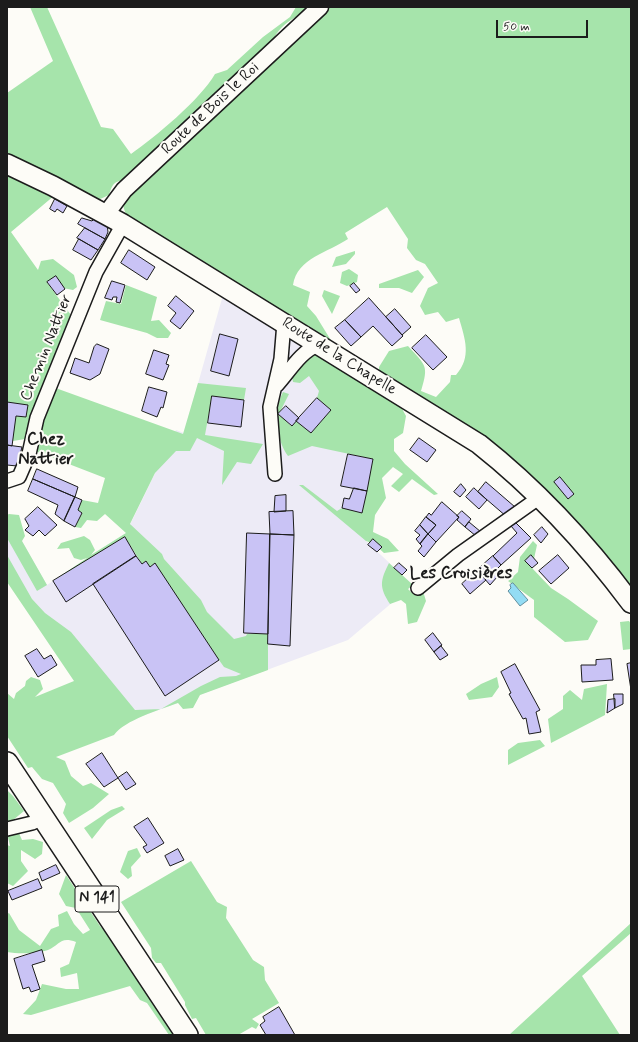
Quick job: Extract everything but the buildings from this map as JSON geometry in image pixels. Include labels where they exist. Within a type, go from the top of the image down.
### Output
[{"type":"main road","name":"Route de la Chapelle","points":[[7,164],[123,224],[479,444],[511,469],[540,497],[610,575],[631,603]]},
{"type":"main road","name":"N 141","points":[[8,769],[43,818],[187,1035]]},
{"type":"street","name":"Route de Bois le Roi","points":[[106,214],[124,190],[320,7]]},
{"type":"street","name":"Chemin Nattier","points":[[7,481],[19,477],[29,454],[37,418],[96,272],[123,224]]},
{"type":"street","points":[[275,474],[270,407],[276,387],[284,339],[284,323]]},
{"type":"street","points":[[276,387],[304,354],[312,347],[318,345]]},
{"type":"street","points":[[418,588],[458,555],[540,497]]},
{"type":"street","points":[[7,829],[32,824],[43,818]]},
{"type":"shaded area","points":[[223,295],[400,405],[366,541],[413,585],[348,640],[129,721],[7,582],[7,515],[47,585],[126,533],[176,430],[184,433]]},
{"type":"green space","points":[[30,7],[47,7],[101,127],[113,129],[131,154],[164,128],[188,106],[199,95],[215,74],[227,70],[263,37],[290,17],[296,7],[319,7],[305,12],[284,25],[275,37],[272,44],[322,7],[631,7],[631,588],[550,500],[379,376],[379,367],[389,351],[408,346],[424,366],[425,376],[421,391],[436,397],[450,382],[451,375],[456,375],[461,368],[466,355],[465,341],[459,318],[446,322],[438,312],[425,315],[420,306],[428,288],[438,283],[425,264],[416,260],[407,248],[408,239],[387,207],[345,233],[348,239],[307,262],[296,276],[293,285],[310,292],[307,306],[316,316],[332,342],[129,218],[123,204],[128,180],[115,183],[109,195],[98,200],[7,159],[7,93],[53,61]]},
{"type":"green space","points":[[7,171],[55,195],[11,232],[38,270],[41,261],[53,259],[74,275],[77,287],[73,290],[58,287],[46,281],[76,322],[79,333],[50,386],[183,434],[198,383],[246,388],[244,400],[212,396],[205,435],[263,444],[251,464],[237,462],[222,485],[224,451],[197,438],[190,451],[176,451],[155,473],[130,524],[162,554],[164,559],[201,600],[207,612],[234,639],[246,636],[247,634],[268,634],[268,670],[200,695],[193,708],[183,709],[178,703],[134,720],[114,735],[56,757],[65,761],[71,776],[83,786],[91,783],[109,794],[93,808],[69,823],[63,813],[66,804],[53,783],[42,779],[32,767],[28,768],[7,736],[7,693],[14,699],[16,693],[25,686],[26,681],[31,677],[40,680],[43,689],[35,697],[74,681],[7,582],[7,555],[32,599],[45,613],[71,632],[135,710],[161,709],[220,677],[236,676],[241,674],[224,667],[184,607],[152,565],[150,567],[142,564],[125,537],[53,581],[87,558],[81,560],[74,558],[69,548],[57,549],[61,543],[84,536],[90,540],[95,550],[91,555],[126,533],[105,514],[97,521],[87,520],[81,528],[75,527],[82,513],[78,510],[82,500],[98,503],[105,478],[30,449],[39,413],[34,408],[25,439],[7,442]]},
{"type":"green space","points":[[355,251],[355,254],[346,264],[332,267],[336,257]]},
{"type":"green space","points":[[349,269],[358,275],[357,282],[347,286],[340,283],[342,272]]},
{"type":"green space","points":[[418,270],[424,277],[412,293],[399,288],[379,288],[379,284]]},
{"type":"green space","points":[[126,285],[157,297],[151,321],[159,320],[171,333],[168,338],[157,338],[147,333],[100,320],[106,301],[121,304]]},
{"type":"green space","points":[[324,290],[340,296],[332,314],[322,296]]},
{"type":"green space","points":[[312,355],[320,355],[400,405],[406,416],[403,433],[394,439],[394,451],[405,464],[438,494],[434,495],[412,479],[399,492],[391,486],[403,474],[393,467],[382,478],[386,498],[375,515],[373,532],[388,539],[399,551],[384,553],[374,544],[366,541],[299,485],[303,485],[337,511],[342,508],[362,513],[373,459],[312,446],[288,456],[281,442],[277,425],[278,408],[283,392],[289,394],[279,414],[291,426],[296,421],[311,433],[331,410],[317,398],[319,391],[309,376],[300,383],[293,382],[292,376],[303,360]]},
{"type":"green space","points":[[7,515],[19,515],[25,536],[22,541],[47,585],[37,591],[7,538]]},
{"type":"green space","points":[[533,541],[537,545],[532,568],[551,588],[598,621],[588,640],[565,642],[534,617],[534,600],[508,581],[518,572],[520,557]]},
{"type":"green space","points":[[389,563],[413,585],[408,589],[412,593],[423,591],[426,601],[417,622],[408,624],[406,604],[401,600],[390,604],[384,593],[382,588],[382,579]]},
{"type":"green space","points":[[629,621],[631,624],[631,649],[623,650],[620,622]]},
{"type":"green space","points":[[497,677],[499,687],[492,697],[469,700],[466,694],[481,684]]},
{"type":"green space","points":[[607,684],[605,715],[551,743],[548,719],[563,709],[563,696],[570,690],[582,700],[584,689]]},
{"type":"green space","points":[[540,740],[545,746],[508,765],[508,750],[518,743]]},
{"type":"green space","points":[[7,790],[24,811],[7,825]]},
{"type":"green space","points":[[122,806],[125,809],[107,820],[92,839],[84,828],[111,810]]},
{"type":"green space","points":[[18,831],[22,840],[33,839],[43,842],[42,854],[35,859],[21,850],[21,861],[28,871],[13,886],[7,883],[7,845],[10,846],[7,833]]},
{"type":"green space","points":[[137,848],[141,856],[131,867],[132,876],[128,879],[120,872],[128,851]]},
{"type":"green space","points":[[191,861],[217,902],[227,907],[226,918],[253,960],[264,967],[265,980],[279,1003],[252,1019],[259,1024],[256,1029],[252,1027],[238,1035],[206,1035],[196,1018],[192,1019],[185,1002],[161,963],[156,963],[152,958],[151,948],[121,902]]},
{"type":"green space","points":[[66,875],[100,926],[121,949],[177,1035],[169,1035],[147,1003],[140,1000],[130,986],[31,1015],[23,1014],[36,1000],[42,984],[66,989],[79,989],[77,973],[61,977],[60,968],[69,964],[76,942],[71,940],[63,941],[48,950],[33,953],[7,952],[7,914],[9,913],[19,930],[40,946],[51,929],[59,926],[58,915],[67,911],[74,924],[83,934],[90,930],[76,908],[66,906],[59,894]]},
{"type":"green space","points":[[631,923],[631,933],[582,976],[620,1035],[509,1035]]},
{"type":"water","points":[[513,583],[528,600],[520,606],[508,591],[511,588],[510,585]]},
{"type":"district","name":"Chez Nattier","points":[[46,450]]},
{"type":"district","name":"Les Croisières","points":[[461,574]]}]
